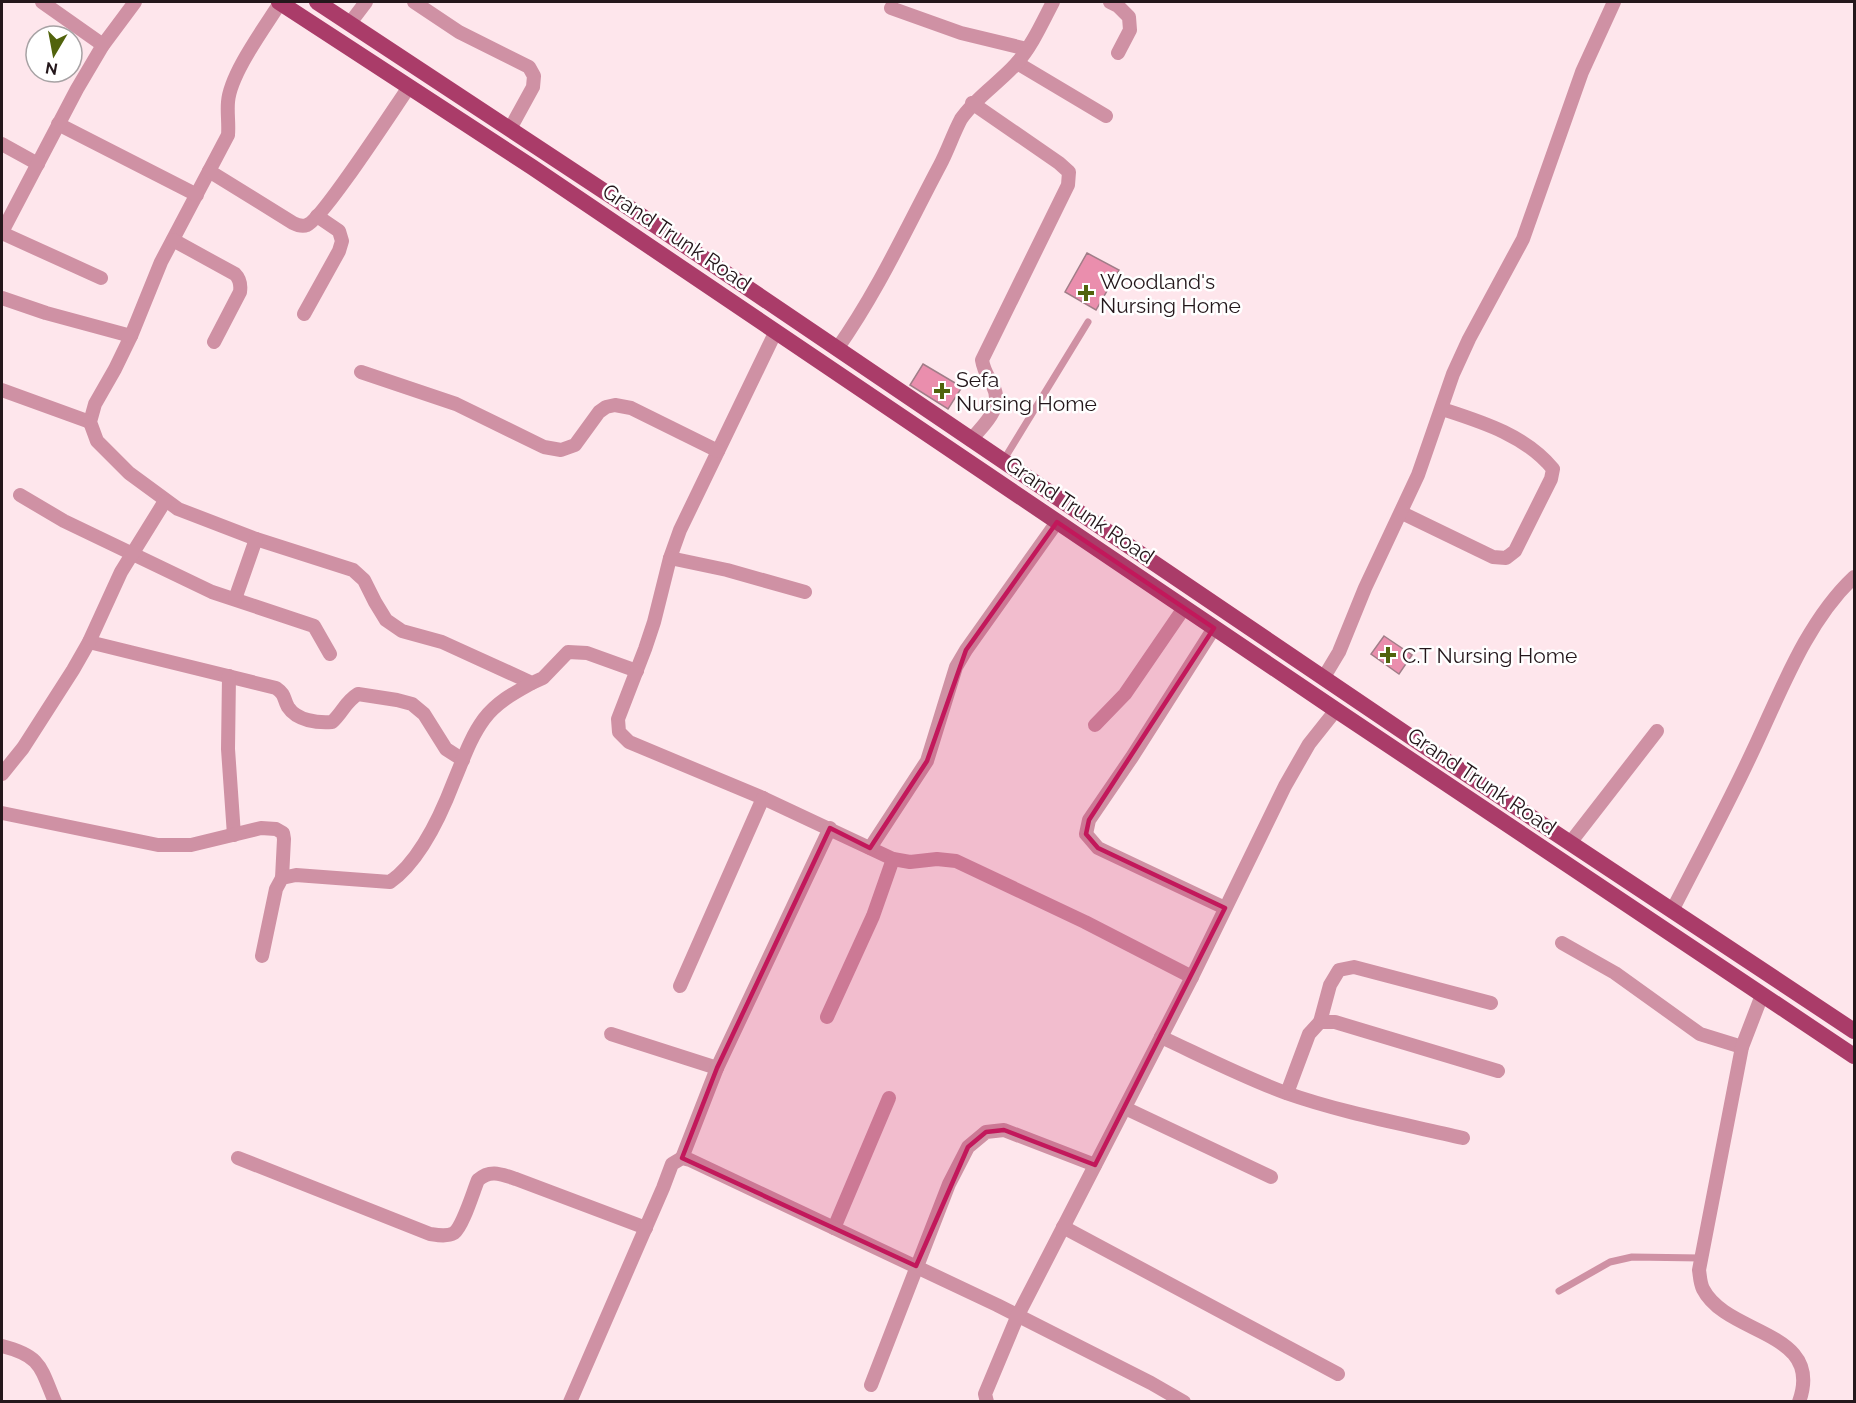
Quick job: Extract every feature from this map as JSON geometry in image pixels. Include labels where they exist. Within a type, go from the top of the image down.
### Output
[{"type":"main road","name":"Grand Trunk Road","points":[[280,2],[776,331],[1184,608],[1854,1056]]},
{"type":"main road","name":"Grand Trunk Road","points":[[317,2],[510,129],[1570,843],[1854,1031]]},
{"type":"street","points":[[42,2],[103,45]]},
{"type":"street","points":[[101,278],[2,233],[58,124],[103,45],[135,2]]},
{"type":"street","points":[[280,2],[240,68],[228,102],[230,120],[228,135],[160,262],[131,336],[95,404],[90,422],[97,441],[129,473],[178,509],[256,539],[353,570],[364,580],[386,620],[402,631],[442,642],[532,683]]},
{"type":"street","points":[[350,23],[366,2]]},
{"type":"street","points":[[414,2],[459,32],[529,67],[534,76],[533,87],[510,129]]},
{"type":"street","points":[[837,349],[875,290],[943,160],[960,122],[972,104],[1017,63],[1053,2]]},
{"type":"street","points":[[1110,2],[1119,6],[1129,17],[1130,30],[1118,53]]},
{"type":"street","points":[[1324,677],[1339,652],[1365,588],[1402,513],[1418,475],[1453,374],[1523,238],[1568,107],[1614,2]]},
{"type":"street","points":[[891,8],[961,33],[1027,49]]},
{"type":"street","points":[[1017,63],[1106,116]]},
{"type":"street","points":[[209,171],[293,223],[301,226],[308,225],[317,216],[409,87]]},
{"type":"street","points":[[971,440],[996,409],[997,395],[984,372],[982,360],[1068,185],[1069,172],[1059,162],[972,104]]},
{"type":"street","points":[[58,124],[197,195]]},
{"type":"street","points":[[2,144],[38,164]]},
{"type":"street","points":[[304,314],[339,251],[342,241],[339,231],[317,216]]},
{"type":"street","points":[[172,240],[238,277],[240,292],[214,342]]},
{"type":"street","points":[[2,298],[46,313],[131,336]]},
{"type":"street","points":[[776,331],[680,530],[670,558],[654,622],[618,719],[619,732],[629,742],[764,798],[893,859],[910,862],[937,859],[956,861],[1085,922],[1192,977]]},
{"type":"street","points":[[362,372],[456,404],[544,447],[561,450],[575,445],[598,412],[606,406],[623,405],[718,451]]},
{"type":"street","points":[[2,390],[90,422]]},
{"type":"street","points":[[1402,513],[1493,557],[1506,558],[1515,551],[1551,479],[1553,469],[1545,459],[1514,437],[1485,423],[1442,409]]},
{"type":"street","points":[[20,495],[44,511],[212,592],[314,626],[330,654]]},
{"type":"street","points":[[2,774],[45,716],[89,642],[132,553],[165,501]]},
{"type":"street","points":[[870,848],[927,761],[956,668],[966,650],[1057,522]]},
{"type":"street","points":[[234,599],[256,539]]},
{"type":"street","points":[[670,558],[727,570],[805,592]]},
{"type":"street","points":[[1672,910],[1737,785],[1801,650],[1831,603],[1854,577]]},
{"type":"street","points":[[1095,725],[1125,694],[1184,608]]},
{"type":"street","points":[[1214,628],[1089,820],[1086,834],[1098,848],[1225,908]]},
{"type":"street","points":[[89,642],[276,687],[284,694],[288,707],[296,716],[317,723],[332,722],[340,715],[347,700],[358,694],[412,704],[424,714],[446,749],[463,760]]},
{"type":"street","points":[[282,878],[296,875],[390,882],[402,874],[429,837],[449,796],[470,740],[485,718],[506,697],[543,678],[568,652],[586,653],[637,671]]},
{"type":"street","points":[[229,676],[228,749],[234,835]]},
{"type":"street","points":[[987,1401],[985,1394],[1018,1315],[1192,977],[1285,786],[1309,744],[1336,710]]},
{"type":"street","points":[[1570,843],[1658,731]]},
{"type":"street","points":[[680,986],[764,798]]},
{"type":"street","points":[[2,813],[158,845],[191,845],[261,828],[276,829],[282,833],[284,839],[282,878],[276,889],[262,956]]},
{"type":"street","points":[[570,1401],[672,1164],[682,1158],[717,1068],[830,828]]},
{"type":"street","points":[[827,1017],[873,916],[893,859]]},
{"type":"street","points":[[1562,943],[1624,980],[1700,1034],[1742,1047]]},
{"type":"street","points":[[1287,1094],[1309,1034],[1320,1022],[1330,985],[1339,970],[1354,967],[1491,1003]]},
{"type":"street","points":[[1762,995],[1742,1047],[1699,1270],[1702,1287],[1715,1306],[1739,1322],[1770,1334],[1799,1360],[1804,1374],[1799,1401]]},
{"type":"street","points":[[1320,1022],[1335,1022],[1498,1071]]},
{"type":"street","points":[[611,1034],[717,1068]]},
{"type":"street","points":[[1161,1037],[1287,1094],[1463,1138]]},
{"type":"street","points":[[834,1228],[889,1098]]},
{"type":"street","points":[[1125,1108],[1271,1177]]},
{"type":"street","points":[[871,1385],[949,1184],[968,1147],[986,1132],[1004,1131],[1095,1165]]},
{"type":"street","points":[[238,1158],[430,1234],[444,1236],[453,1233],[459,1227],[478,1180],[491,1173],[500,1173],[646,1228]]},
{"type":"street","points":[[682,1158],[1018,1315],[1184,1401]]},
{"type":"street","points":[[1063,1227],[1338,1374]]},
{"type":"street","points":[[2,1347],[27,1354],[36,1360],[55,1401]]},
{"type":"lane","points":[[1003,461],[1088,322]]},
{"type":"lane","points":[[1559,1291],[1611,1263],[1632,1257],[1701,1258]]},
{"type":"highlighted area","points":[[1057,522],[1214,628],[1089,820],[1086,834],[1098,848],[1225,908],[1095,1165],[1004,1130],[986,1132],[968,1147],[916,1266],[682,1158],[717,1068],[830,828],[870,848],[927,761],[966,650]]},
{"type":"building","points":[[1087,253],[1119,270],[1096,310],[1065,292]]},
{"type":"building","points":[[923,364],[962,387],[948,409],[910,385]]},
{"type":"building","points":[[1384,636],[1412,655],[1399,674],[1371,654]]},
{"type":"place","name":"Woodland's Nursing Home","points":[[1086,293]]},
{"type":"place","name":"Sefa Nursing Home","points":[[942,391]]},
{"type":"place","name":"C.T Nursing Home","points":[[1388,655]]}]
